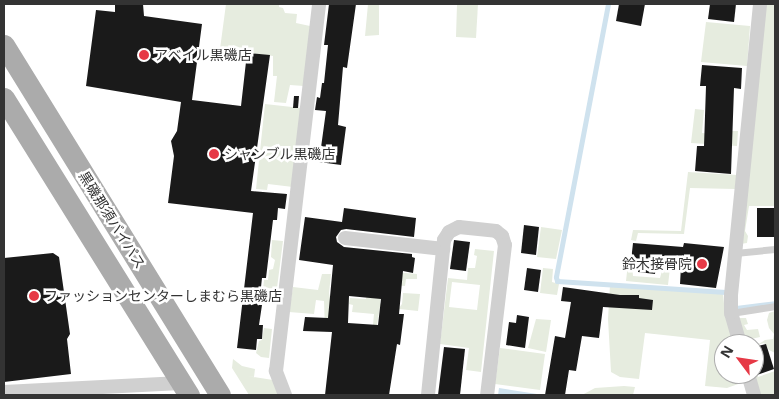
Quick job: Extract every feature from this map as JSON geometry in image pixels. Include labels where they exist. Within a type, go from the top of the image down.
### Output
[{"type":"main road","name":"黒磯那須バイパス","points":[[4,45],[220,395]]},
{"type":"main road","name":"黒磯那須バイパス","points":[[4,98],[185,389]]},
{"type":"street","points":[[285,395],[276,371],[319,4]]},
{"type":"street","points":[[737,334],[731,313],[735,253],[760,4]]},
{"type":"street","points":[[428,395],[444,240],[449,232],[459,227],[496,230],[502,236],[505,245],[487,395]]},
{"type":"street","points":[[345,238],[443,249]]},
{"type":"street","points":[[4,392],[185,389]]},
{"type":"lane","points":[[735,253],[775,249]]},
{"type":"lane","points":[[731,313],[775,306]]},
{"type":"shaded area","points":[[226,4],[279,4],[279,7],[283,8],[285,13],[297,14],[296,23],[310,26],[304,86],[290,85],[286,103],[274,102],[277,76],[273,76],[273,56],[220,49]]},
{"type":"shaded area","points":[[368,4],[379,4],[379,35],[365,36]]},
{"type":"shaded area","points":[[457,4],[478,4],[476,38],[456,37]]},
{"type":"shaded area","points":[[762,4],[775,4],[775,206],[749,206],[745,231],[748,236],[747,243],[740,244]]},
{"type":"shaded area","points":[[706,22],[750,26],[747,66],[701,62]]},
{"type":"shaded area","points":[[265,104],[301,108],[293,187],[268,184],[267,190],[256,189]]},
{"type":"shaded area","points":[[695,109],[704,110],[702,133],[724,135],[726,131],[738,131],[737,146],[691,143]]},
{"type":"shaded area","points":[[688,172],[737,175],[735,189],[690,188],[684,234],[638,233],[636,241],[631,240],[633,230],[681,231]]},
{"type":"shaded area","points":[[541,227],[562,230],[556,259],[537,257]]},
{"type":"shaded area","points":[[272,240],[283,241],[277,288],[263,289],[264,280],[268,280],[269,270],[273,269],[275,260],[271,257]]},
{"type":"shaded area","points":[[475,249],[494,251],[481,372],[466,370],[469,348],[440,344],[448,278],[467,280],[468,268],[475,268],[477,256],[474,255]],"holes":[[[452,282],[480,285],[477,310],[449,307]]]},
{"type":"shaded area","points":[[628,263],[632,263],[633,276],[660,278],[663,267],[670,268],[668,285],[626,281]]},
{"type":"shaded area","points":[[543,268],[553,269],[552,282],[559,284],[557,295],[540,293]]},
{"type":"shaded area","points":[[372,270],[417,274],[417,279],[406,279],[405,286],[383,284],[380,303],[383,306],[399,308],[402,304],[403,293],[420,294],[418,311],[380,307],[377,325],[373,325],[374,314],[352,312],[353,305],[349,304],[350,298],[366,299]]},
{"type":"shaded area","points":[[322,274],[331,274],[329,293],[330,298],[333,298],[327,332],[325,331],[324,301],[316,300],[314,314],[289,312],[293,287],[318,290]]},
{"type":"shaded area","points":[[610,285],[723,293],[725,314],[731,334],[714,334],[714,384],[738,384],[727,388],[705,386],[710,340],[645,333],[639,379],[620,377],[611,372],[608,319]]},
{"type":"shaded area","points":[[775,311],[775,353],[769,350],[764,343],[765,340],[773,339],[774,334],[769,328],[767,320],[769,313]]},
{"type":"shaded area","points":[[740,318],[746,318],[748,324],[744,325],[747,330],[758,329],[759,334],[740,334],[736,321]]},
{"type":"shaded area","points":[[536,319],[551,320],[546,352],[528,348]]},
{"type":"shaded area","points":[[264,328],[272,329],[269,358],[261,357],[256,353],[259,341],[262,340]]},
{"type":"shaded area","points":[[500,348],[545,354],[540,390],[495,384]]},
{"type":"shaded area","points":[[233,359],[242,366],[255,369],[254,377],[247,376],[273,380],[280,395],[249,395],[232,368]]},
{"type":"shaded area","points":[[775,371],[775,395],[757,394],[756,384],[764,384],[764,375]]},
{"type":"shaded area","points":[[635,387],[633,395],[582,395],[595,388]]},
{"type":"water","points":[[499,388],[537,394],[537,395],[498,395]]},
{"type":"building","points":[[115,4],[143,4],[144,16],[202,24],[192,100],[241,106],[247,53],[270,55],[251,191],[287,194],[285,209],[278,208],[277,220],[273,220],[266,278],[262,278],[259,305],[262,305],[259,325],[263,325],[262,339],[257,339],[256,350],[237,348],[253,213],[168,203],[174,156],[171,141],[177,131],[181,102],[86,86],[96,10],[115,12]]},
{"type":"building","points":[[329,4],[356,4],[347,68],[343,67],[338,125],[346,127],[341,165],[319,162],[326,111],[315,110],[317,97],[320,98],[322,83],[324,83],[328,45],[324,45]]},
{"type":"building","points":[[619,4],[645,4],[641,26],[616,21]]},
{"type":"building","points":[[710,4],[736,4],[734,22],[708,19]]},
{"type":"building","points":[[702,65],[742,68],[741,89],[734,88],[731,174],[695,171],[697,146],[704,146],[706,86],[700,86]]},
{"type":"building","points":[[294,96],[299,96],[298,108],[293,108]]},
{"type":"building","points":[[344,208],[416,218],[414,237],[346,229],[341,230],[336,237],[337,242],[344,247],[412,254],[412,257],[415,258],[413,273],[403,271],[399,314],[404,314],[400,345],[397,344],[389,395],[325,395],[332,332],[303,331],[305,317],[328,318],[333,265],[299,260],[305,217],[342,222]],"holes":[[[349,296],[381,299],[378,325],[348,323]]]},
{"type":"building","points":[[757,208],[775,208],[775,237],[757,237]]},
{"type":"building","points":[[524,225],[539,227],[536,255],[521,253]]},
{"type":"building","points":[[454,240],[470,242],[466,271],[450,269]]},
{"type":"building","points":[[633,243],[683,247],[684,243],[724,247],[716,288],[680,284],[681,266],[656,264],[655,274],[638,272],[639,261],[631,261]]},
{"type":"building","name":"ファッションセンターしまむら黒磯店","points":[[53,253],[59,257],[70,334],[67,339],[71,374],[4,382],[4,258]]},
{"type":"building","points":[[527,268],[541,270],[538,292],[524,290]]},
{"type":"building","points":[[563,287],[620,295],[639,295],[639,298],[653,300],[652,310],[603,307],[599,338],[582,336],[576,371],[569,370],[565,395],[545,395],[555,336],[565,338],[571,302],[561,301]]},
{"type":"building","points":[[517,315],[529,317],[525,348],[506,345],[509,322],[516,323]]},
{"type":"building","points":[[764,344],[766,344],[774,369],[764,373]]},
{"type":"building","points":[[444,347],[465,349],[460,395],[438,395]]},
{"type":"waterway","points":[[608,4],[556,277],[557,281],[726,292]]},
{"type":"waterway","points":[[736,308],[775,303]]},
{"type":"place","name":"アベイル黒磯店","points":[[144,55]]},
{"type":"place","name":"シャンブル黒磯店","points":[[214,154]]},
{"type":"place","name":"鈴木接骨院","points":[[702,264]]},
{"type":"place","name":"ファッションセンターしまむら黒磯店","points":[[34,296]]}]
